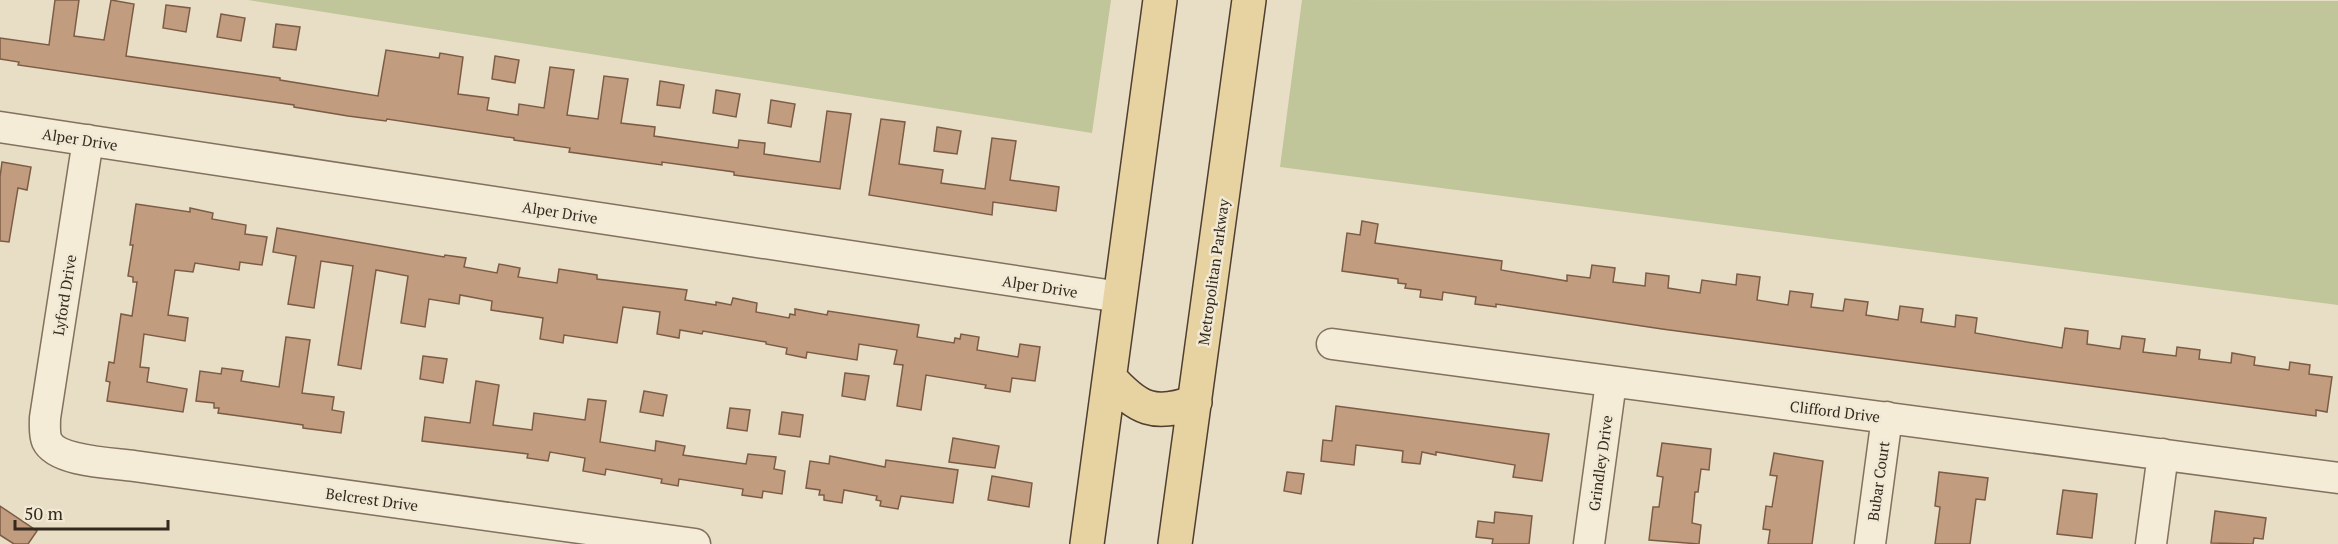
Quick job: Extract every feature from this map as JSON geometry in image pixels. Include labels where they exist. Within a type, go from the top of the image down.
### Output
[{"type":"main road","points":[[1086,544],[1160,0]]},
{"type":"main road","name":"Metropolitan Parkway","points":[[1175,544],[1249,0]]},
{"type":"main road","points":[[1110,378],[1127,397],[1155,410],[1180,407],[1195,402]]},
{"type":"street","name":"Alper Drive","points":[[0,126],[1120,297]]},
{"type":"street","name":"Lyford Drive","points":[[52,448],[47,440],[45,418],[88,140]]},
{"type":"street","name":"Clifford Drive","points":[[1332,344],[2338,478]]},
{"type":"street","name":"Grindley Drive","points":[[1589,544],[1611,382]]},
{"type":"street","name":"Bubar Court","points":[[1870,544],[1887,417]]},
{"type":"street","name":"Belcrest Drive","points":[[52,448],[72,457],[124,465],[694,544]]},
{"type":"street","points":[[2151,544],[2163,454]]},
{"type":"green space","points":[[248,0],[1111,0],[1092,133]]},
{"type":"green space","points":[[1302,0],[2338,1],[2338,305],[1280,167]]},
{"type":"building","points":[[55,0],[79,0],[74,36],[104,40],[111,0],[134,4],[126,56],[280,78],[280,80],[378,96],[386,50],[439,58],[440,53],[463,57],[458,94],[489,98],[487,110],[518,115],[519,104],[544,108],[550,67],[574,70],[567,115],[598,119],[604,76],[628,79],[621,123],[655,127],[654,136],[738,148],[739,140],[765,143],[764,154],[820,162],[827,111],[851,114],[840,189],[734,175],[734,172],[662,162],[662,165],[569,152],[570,148],[514,140],[514,138],[387,119],[386,121],[348,116],[294,107],[294,105],[18,65],[19,62],[0,59],[0,38],[49,45]]},
{"type":"building","points":[[166,5],[190,8],[186,32],[163,28]]},
{"type":"building","points":[[221,14],[245,18],[241,41],[217,37]]},
{"type":"building","points":[[276,24],[300,27],[296,50],[273,47]]},
{"type":"building","points":[[495,56],[519,60],[515,83],[492,79]]},
{"type":"building","points":[[660,81],[684,85],[680,108],[657,105]]},
{"type":"building","points":[[716,90],[740,94],[736,117],[713,113]]},
{"type":"building","points":[[771,100],[795,104],[791,127],[768,123]]},
{"type":"building","points":[[881,119],[905,122],[899,164],[943,170],[941,183],[985,189],[992,138],[1016,141],[1010,180],[1059,187],[1056,211],[993,202],[992,215],[869,195]]},
{"type":"building","points":[[937,127],[961,131],[957,154],[934,151]]},
{"type":"building","points":[[2,162],[31,167],[27,190],[18,188],[9,242],[0,241]]},
{"type":"building","points":[[136,204],[190,212],[190,208],[213,213],[212,219],[246,225],[245,234],[267,237],[262,265],[240,262],[239,270],[195,263],[193,272],[175,270],[168,315],[188,318],[185,341],[144,334],[140,367],[149,368],[147,382],[187,389],[183,412],[107,401],[110,382],[106,381],[109,362],[114,363],[121,314],[132,316],[137,282],[133,282],[133,277],[128,276]]},
{"type":"building","points":[[1362,221],[1378,224],[1375,243],[1502,261],[1501,270],[1567,281],[1567,275],[1590,278],[1592,265],[1615,268],[1613,282],[1645,286],[1646,273],[1669,276],[1668,288],[1700,293],[1702,280],[1736,285],[1737,274],[1760,277],[1757,300],[1788,305],[1790,291],[1813,294],[1811,307],[1843,311],[1845,299],[1868,302],[1866,315],[1898,320],[1900,306],[1923,309],[1921,322],[1955,327],[1956,315],[1977,318],[1975,333],[2062,348],[2065,328],[2088,331],[2087,344],[2120,349],[2122,336],[2145,339],[2143,352],[2176,356],[2177,347],[2200,350],[2199,359],[2231,363],[2232,353],[2255,357],[2254,365],[2289,370],[2290,362],[2310,365],[2309,374],[2332,377],[2327,412],[2316,410],[2316,416],[1662,329],[1496,304],[1496,307],[1475,304],[1476,297],[1443,292],[1442,300],[1420,297],[1421,290],[1405,288],[1406,284],[1398,283],[1398,279],[1342,271],[1347,233],[1360,235]]},
{"type":"building","points":[[277,228],[444,257],[445,255],[466,258],[464,267],[497,273],[499,264],[520,268],[518,277],[557,283],[559,269],[597,275],[597,279],[687,290],[685,300],[731,305],[733,298],[757,303],[756,312],[789,318],[790,314],[795,315],[795,309],[827,315],[828,311],[919,325],[917,337],[954,343],[955,338],[960,339],[961,334],[979,337],[977,350],[1018,357],[1020,344],[1040,347],[1035,381],[1012,378],[1010,392],[985,388],[986,385],[926,375],[921,410],[897,406],[903,365],[894,364],[897,350],[859,344],[857,360],[807,352],[806,358],[786,354],[787,348],[766,344],[766,342],[703,331],[702,334],[680,330],[679,338],[657,334],[660,312],[623,307],[617,343],[564,335],[563,343],[540,339],[543,318],[491,310],[492,301],[460,295],[459,304],[429,299],[425,327],[401,323],[408,276],[376,270],[361,369],[338,365],[353,266],[321,261],[314,308],[288,304],[296,256],[273,252]]},
{"type":"building","points":[[286,337],[310,340],[302,393],[334,397],[332,410],[344,412],[341,433],[218,413],[219,408],[214,408],[214,403],[196,401],[200,371],[221,374],[222,368],[243,371],[241,381],[279,387]]},
{"type":"building","points":[[423,356],[447,359],[443,383],[420,379]]},
{"type":"building","points":[[845,373],[869,376],[865,400],[842,396]]},
{"type":"building","points":[[476,381],[499,385],[493,425],[532,430],[534,413],[585,420],[588,399],[606,401],[600,442],[655,451],[656,441],[685,446],[683,455],[746,464],[748,454],[776,457],[774,469],[785,471],[782,494],[763,491],[762,498],[742,495],[743,489],[679,479],[678,486],[661,483],[662,479],[606,469],[605,475],[583,471],[585,458],[550,452],[548,461],[527,458],[528,454],[422,441],[425,417],[470,423]]},
{"type":"building","points":[[644,391],[667,395],[663,416],[640,412]]},
{"type":"building","points":[[1336,406],[1549,434],[1542,481],[1513,477],[1515,465],[1436,452],[1436,455],[1422,452],[1420,464],[1402,462],[1403,451],[1356,445],[1354,465],[1321,461],[1323,440],[1332,441]]},
{"type":"building","points":[[730,408],[750,410],[747,431],[727,428]]},
{"type":"building","points":[[782,412],[803,415],[800,437],[779,434]]},
{"type":"building","points":[[953,438],[999,446],[995,468],[949,462]]},
{"type":"building","points":[[1662,443],[1711,449],[1709,470],[1701,469],[1698,492],[1695,492],[1692,523],[1701,525],[1699,544],[1649,540],[1653,507],[1659,507],[1663,477],[1657,476]]},
{"type":"building","points":[[1774,453],[1823,461],[1812,544],[1768,544],[1770,530],[1763,529],[1766,506],[1772,507],[1777,476],[1770,475]]},
{"type":"building","points":[[830,456],[885,467],[886,460],[958,470],[953,503],[901,496],[898,509],[880,506],[881,501],[876,500],[877,496],[844,490],[842,503],[824,500],[824,495],[819,495],[820,490],[806,488],[810,461],[829,464]]},
{"type":"building","points":[[1287,472],[1304,474],[1301,494],[1284,491]]},
{"type":"building","points":[[1939,472],[1988,478],[1985,500],[1976,499],[1970,544],[1935,544],[1940,507],[1935,506]]},
{"type":"building","points":[[992,476],[1032,483],[1029,507],[988,500]]},
{"type":"building","points":[[2063,490],[2097,494],[2092,538],[2057,534]]},
{"type":"building","points":[[0,506],[37,531],[28,544],[14,544],[0,535]]},
{"type":"building","points":[[2215,511],[2266,518],[2263,539],[2254,538],[2253,544],[2211,543]]},
{"type":"building","points":[[1495,512],[1532,516],[1529,544],[1492,544],[1493,539],[1476,537],[1478,521],[1494,523]]}]
